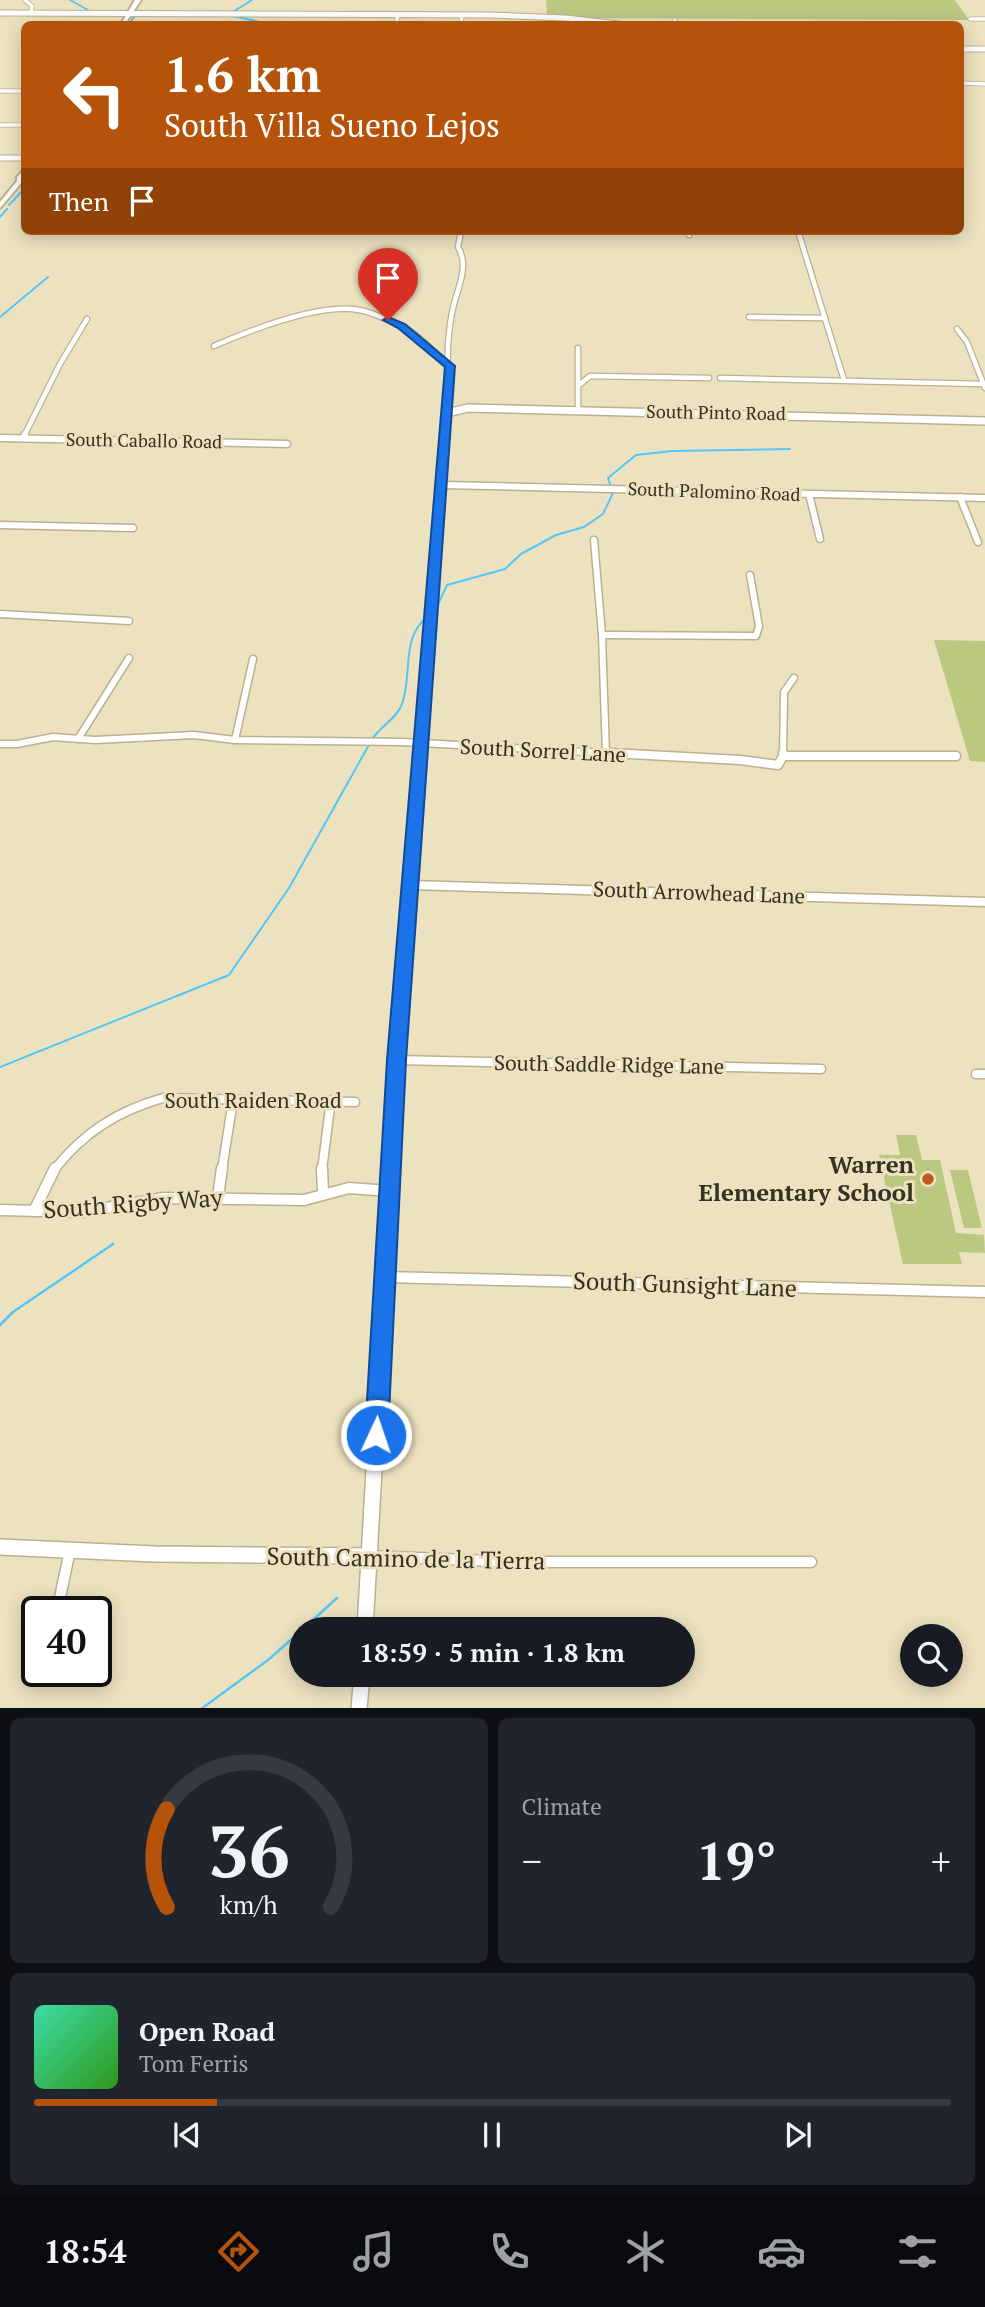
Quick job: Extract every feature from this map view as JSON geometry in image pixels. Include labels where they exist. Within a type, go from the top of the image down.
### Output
[{"type":"main road","points":[[127,13],[132,0]]},
{"type":"main road","points":[[122,21],[138,0]]},
{"type":"main road","points":[[0,206],[21,181]]},
{"type":"street","points":[[25,0],[32,6],[31,13]]},
{"type":"street","points":[[0,13],[462,15],[577,21]]},
{"type":"street","points":[[397,21],[398,15]]},
{"type":"street","points":[[461,21],[462,15]]},
{"type":"street","points":[[505,21],[506,16]]},
{"type":"street","points":[[970,19],[985,19]]},
{"type":"street","points":[[964,49],[985,50]]},
{"type":"street","points":[[964,83],[985,84]]},
{"type":"street","points":[[0,91],[21,91]]},
{"type":"street","points":[[0,125],[21,125]]},
{"type":"street","points":[[0,158],[21,158]]},
{"type":"street","points":[[366,1617],[397,1060],[443,485],[452,305],[462,282],[464,257],[458,247],[460,235]]},
{"type":"street","points":[[800,235],[844,380]]},
{"type":"street","points":[[214,346],[251,330],[286,320],[323,312],[359,310],[402,326],[450,366]]},
{"type":"street","points":[[749,317],[825,318]]},
{"type":"street","points":[[23,438],[60,364],[87,319]]},
{"type":"street","points":[[720,378],[984,386],[967,342],[957,328]]},
{"type":"street","points":[[578,348],[578,410]]},
{"type":"street","points":[[578,386],[590,376],[709,378]]},
{"type":"street","name":"South Pinto Road","points":[[447,413],[468,408],[985,421]]},
{"type":"street","name":"South Caballo Road","points":[[0,438],[177,446],[287,444]]},
{"type":"street","name":"South Palomino Road","points":[[443,485],[985,498]]},
{"type":"street","points":[[809,494],[820,539]]},
{"type":"street","points":[[960,497],[978,542]]},
{"type":"street","points":[[0,524],[133,527]]},
{"type":"street","points":[[594,540],[602,635],[606,754]]},
{"type":"street","points":[[602,635],[756,636],[760,627],[756,620],[750,575]]},
{"type":"street","points":[[0,614],[129,621]]},
{"type":"street","points":[[78,739],[129,658]]},
{"type":"street","points":[[235,740],[253,659]]},
{"type":"street","points":[[783,756],[784,692],[794,677]]},
{"type":"street","name":"South Sorrel Lane","points":[[0,744],[17,744],[42,738],[194,735],[235,740],[402,742],[740,760],[778,765],[783,756],[956,756]]},
{"type":"street","name":"South Arrowhead Lane","points":[[412,885],[985,902]]},
{"type":"street","name":"South Saddle Ridge Lane","points":[[397,1060],[821,1069]]},
{"type":"street","name":"South Raiden Road","points":[[34,1211],[40,1192],[54,1168],[72,1146],[110,1118],[138,1103],[163,1098],[355,1102]]},
{"type":"street","points":[[218,1197],[233,1100]]},
{"type":"street","points":[[323,1194],[321,1174],[331,1100]]},
{"type":"street","name":"South Rigby Way","points":[[0,1210],[83,1212],[164,1198],[304,1200],[349,1188],[389,1191]]},
{"type":"street","name":"South Gunsight Lane","points":[[385,1277],[663,1283],[790,1290],[985,1292]]},
{"type":"street","name":"South Camino de la Tierra","points":[[0,1547],[154,1554],[369,1556],[514,1562],[811,1562]]},
{"type":"street","points":[[60,1596],[70,1550]]},
{"type":"street","points":[[359,1708],[361,1687]]},
{"type":"green space","points":[[546,0],[955,0],[969,20],[584,18],[547,15]]},
{"type":"green space","points":[[934,640],[985,641],[985,762],[970,761]]},
{"type":"green space","points":[[896,1135],[916,1135],[922,1160],[940,1160],[956,1233],[984,1235],[985,1253],[959,1252],[958,1249],[962,1264],[903,1264],[879,1155],[900,1155]]},
{"type":"green space","points":[[950,1170],[968,1170],[982,1228],[964,1228]]},
{"type":"waterway","points":[[70,0],[88,10]]},
{"type":"waterway","points":[[231,13],[252,0]]},
{"type":"waterway","points":[[233,16],[256,21]]},
{"type":"waterway","points":[[131,21],[134,17]]},
{"type":"waterway","points":[[9,205],[21,192]]},
{"type":"waterway","points":[[0,217],[7,209]]},
{"type":"waterway","points":[[0,317],[48,277]]},
{"type":"waterway","points":[[435,611],[447,585],[505,569],[521,554],[556,535],[584,527],[603,514],[613,493],[608,478],[636,455],[672,451],[790,449]]},
{"type":"waterway","points":[[373,738],[402,704],[410,646],[419,625],[428,616]]},
{"type":"waterway","points":[[0,1067],[229,975],[289,888],[370,743]]},
{"type":"waterway","points":[[0,1325],[13,1312],[113,1244]]},
{"type":"waterway","points":[[316,1617],[337,1598]]},
{"type":"waterway","points":[[202,1708],[289,1642]]},
{"type":"place","name":"Warren Elementary School","points":[[928,1179]]},
{"type":"route","points":[[376,1435],[397,1060],[450,366],[402,326],[388,320]]}]
